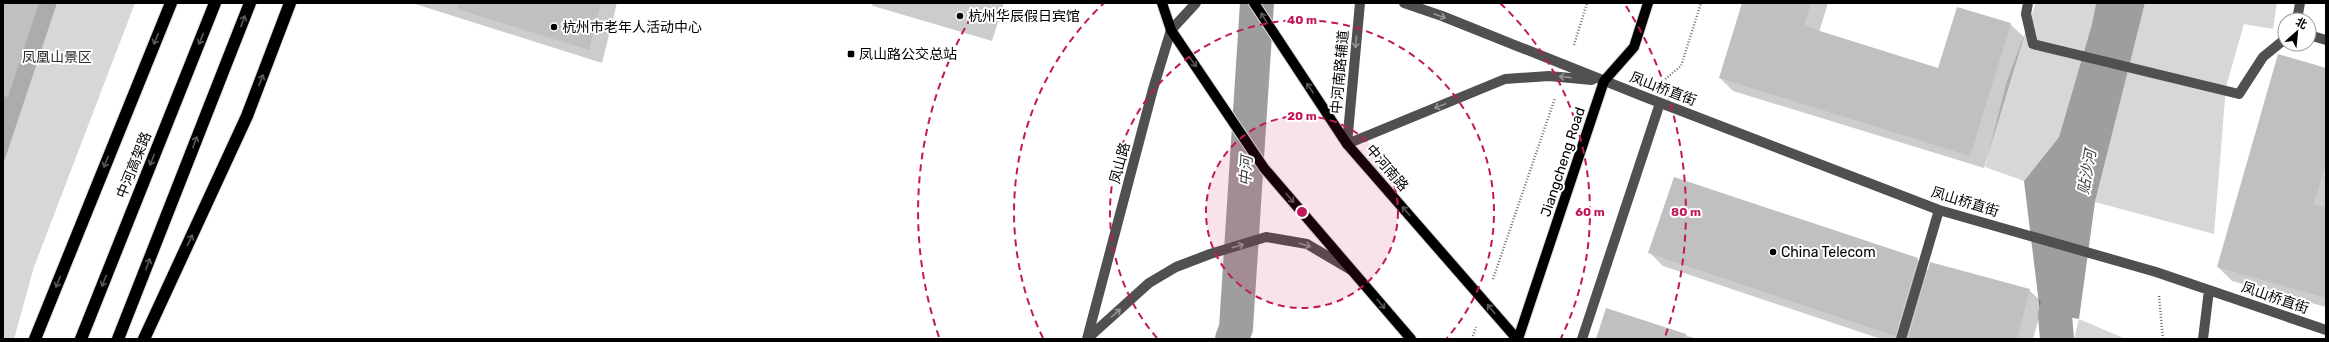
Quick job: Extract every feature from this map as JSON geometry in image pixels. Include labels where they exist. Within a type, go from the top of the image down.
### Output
[{"type":"highway","points":[[35,339],[171,3]]},
{"type":"highway","name":"中河高架路","points":[[81,339],[215,3]]},
{"type":"highway","points":[[118,339],[250,3]]},
{"type":"highway","points":[[144,339],[247,116],[290,3]]},
{"type":"main road","points":[[1162,3],[1171,30],[1232,118],[1264,168],[1411,339]]},
{"type":"main road","name":"中河南路","points":[[1254,3],[1348,144],[1517,339]]},
{"type":"main road","name":"Jiangcheng Road","points":[[1517,339],[1604,81],[1634,47],[1648,3]]},
{"type":"street","name":"凤山路","points":[[1087,339],[1153,89],[1171,30],[1196,3]]},
{"type":"street","name":"中河南路辅道","points":[[1348,144],[1360,3]]},
{"type":"street","name":"凤山桥直街","points":[[1404,3],[1442,16],[1645,98],[1939,210],[2156,272],[2326,330]]},
{"type":"street","points":[[2028,3],[2026,14],[2033,44],[2239,94],[2263,57],[2277,46]]},
{"type":"street","points":[[1348,144],[1505,79],[1549,76],[1604,81]]},
{"type":"street","points":[[1582,339],[1660,103]]},
{"type":"street","points":[[1901,339],[1939,210]]},
{"type":"street","points":[[1087,339],[1149,283],[1176,268],[1210,254],[1266,238],[1307,244],[1356,274]]},
{"type":"street","points":[[2203,339],[2209,290]]},
{"type":"path","points":[[1566,66],[1587,3]]},
{"type":"path","points":[[1645,98],[1681,66],[1701,3]]},
{"type":"path","points":[[1472,339],[1563,77]]},
{"type":"path","points":[[2156,272],[2163,339]]},
{"type":"green space","name":"凤凰山景区","points":[[3,3],[135,3],[34,267],[14,339],[3,339]]},
{"type":"green space","points":[[2036,3],[2096,3],[2092,24],[2059,137],[2024,181],[1985,167],[2007,81]]},
{"type":"green space","points":[[2145,3],[2277,3],[2273,29],[2244,24],[2226,87],[2214,234],[2095,202]]},
{"type":"green space","points":[[2079,319],[2126,339],[2074,339]]},
{"type":"water","points":[[2096,3],[2145,3],[2095,202],[2079,319],[2040,312],[2024,181],[2059,137],[2092,24]]},
{"type":"building","points":[[3,3],[39,3],[8,97],[3,96]]},
{"type":"building","name":"杭州市老年人活动中心","points":[[458,3],[601,3],[589,50],[457,9]]},
{"type":"building","points":[[1742,3],[1811,3],[1804,26],[1938,68],[1957,7],[2011,23],[1970,156],[1719,78]]},
{"type":"building","points":[[2278,54],[2326,68],[2326,163],[2314,204],[2326,207],[2326,298],[2217,267]]},
{"type":"building","name":"China Telecom","points":[[1674,177],[1918,258],[1895,336],[1648,253]]},
{"type":"building","points":[[1930,262],[2030,289],[2017,339],[1908,339]]},
{"type":"building","points":[[1606,308],[1686,334],[1685,339],[1596,339]]},
{"type":"waterway","name":"中河","points":[[1232,339],[1236,328],[1257,3]]},
{"type":"waterway","name":"贴沙河","points":[[2057,339],[2055,315],[2066,269]]},
{"type":"place","name":"杭州华辰假日宾馆","points":[[960,16]]},
{"type":"place","name":"杭州市老年人活动中心","points":[[554,27]]},
{"type":"place","name":"凤山路公交总站","points":[[851,54]]},
{"type":"place","name":"China Telecom","points":[[1773,252]]}]
